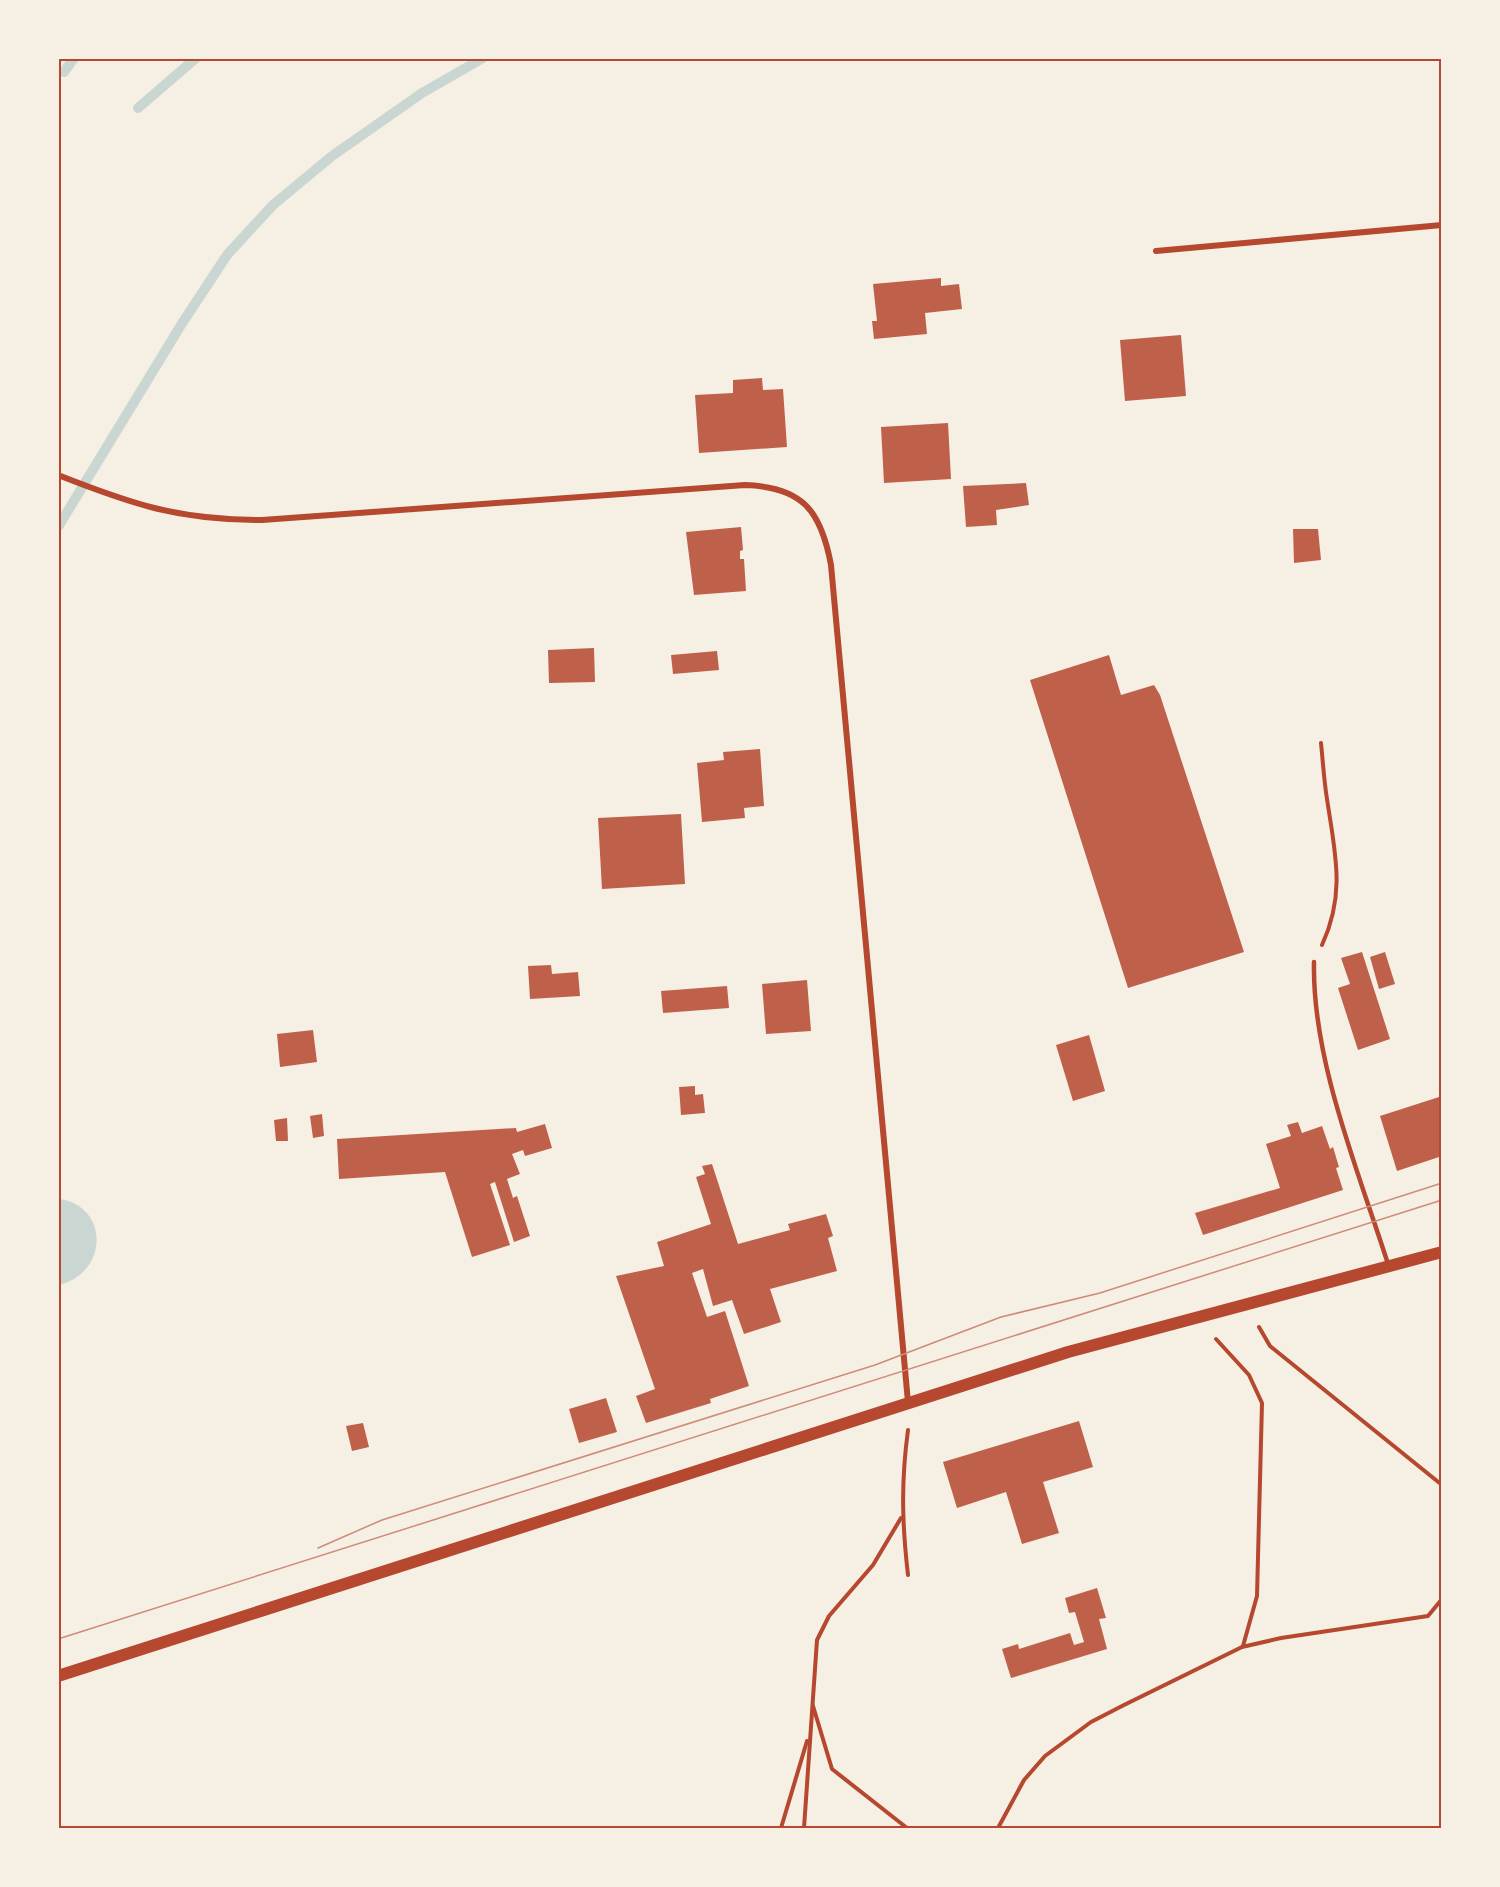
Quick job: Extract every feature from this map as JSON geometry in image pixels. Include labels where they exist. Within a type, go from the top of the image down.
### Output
[{"type":"main road","points":[[58,1676],[1068,1352],[1442,1252]]},
{"type":"street","points":[[1156,251],[1442,225]]},
{"type":"street","points":[[58,475],[129,503],[189,516],[262,520],[745,485],[778,488],[798,498],[813,510],[822,527],[831,565],[908,1402]]},
{"type":"lane","points":[[1314,962],[1313,998],[1324,1055],[1344,1128],[1390,1267]]},
{"type":"path","points":[[1314,962],[1328,932],[1337,898],[1338,862],[1327,798],[1321,743]]},
{"type":"path","points":[[1248,1305],[1270,1346],[1442,1485]]},
{"type":"path","points":[[1188,1320],[1217,1340],[1249,1375],[1262,1403],[1257,1596],[1242,1647]]},
{"type":"path","points":[[908,1402],[909,1423],[902,1475],[901,1518],[908,1575]]},
{"type":"path","points":[[804,1828],[817,1640],[830,1616],[873,1565],[901,1518]]},
{"type":"path","points":[[998,1828],[1024,1780],[1046,1756],[1082,1729],[1124,1705],[1242,1647],[1281,1638],[1428,1616],[1442,1599]]},
{"type":"path","points":[[812,1703],[832,1769],[907,1828]]},
{"type":"path","points":[[781,1828],[809,1731]]},
{"type":"shaded area","points":[[59,1199],[75,1204],[87,1213],[94,1225],[97,1239],[94,1254],[87,1267],[76,1278],[59,1285]]},
{"type":"building","points":[[941,278],[941,286],[959,284],[962,309],[925,313],[927,334],[874,339],[872,321],[877,321],[873,284]]},
{"type":"building","points":[[1181,335],[1186,396],[1125,401],[1120,340]]},
{"type":"building","points":[[762,378],[763,390],[783,389],[787,447],[699,453],[695,395],[733,393],[733,380]]},
{"type":"building","points":[[948,423],[951,479],[884,483],[881,427]]},
{"type":"building","points":[[1026,483],[1029,505],[996,510],[997,525],[966,527],[963,486]]},
{"type":"building","points":[[741,527],[743,550],[740,551],[740,559],[744,559],[746,591],[694,595],[686,532]]},
{"type":"building","points":[[1293,529],[1318,529],[1321,560],[1294,563]]},
{"type":"building","points":[[594,648],[595,682],[549,683],[548,650]]},
{"type":"building","points":[[717,651],[719,670],[673,674],[671,655]]},
{"type":"building","points":[[1109,655],[1121,695],[1154,685],[1160,695],[1244,952],[1128,988],[1030,680]]},
{"type":"building","points":[[760,749],[764,806],[744,808],[745,818],[702,822],[697,763],[724,760],[723,752]]},
{"type":"building","points":[[681,814],[685,884],[602,889],[598,818]]},
{"type":"building","points":[[1362,952],[1390,1039],[1358,1050],[1338,988],[1350,984],[1341,958]]},
{"type":"building","points":[[1385,952],[1395,984],[1379,989],[1370,957]]},
{"type":"building","points":[[551,965],[552,974],[578,972],[580,996],[530,999],[528,966]]},
{"type":"building","points":[[807,980],[811,1031],[766,1034],[762,984]]},
{"type":"building","points":[[727,986],[729,1008],[663,1013],[661,991]]},
{"type":"building","points":[[313,1030],[317,1062],[280,1067],[277,1034]]},
{"type":"building","points":[[1089,1035],[1105,1091],[1073,1101],[1056,1045]]},
{"type":"building","points":[[695,1086],[695,1095],[703,1094],[705,1113],[681,1115],[679,1087]]},
{"type":"building","points":[[1439,1097],[1442,1106],[1442,1156],[1397,1171],[1380,1116]]},
{"type":"building","points":[[322,1114],[324,1136],[313,1138],[310,1116]]},
{"type":"building","points":[[287,1118],[288,1141],[276,1141],[274,1120]]},
{"type":"building","points":[[1298,1122],[1302,1133],[1322,1126],[1330,1149],[1333,1147],[1339,1167],[1336,1168],[1343,1190],[1203,1235],[1195,1213],[1280,1188],[1266,1144],[1291,1136],[1287,1125]]},
{"type":"building","points":[[545,1124],[552,1148],[525,1156],[523,1150],[512,1154],[520,1174],[507,1179],[513,1198],[517,1196],[530,1236],[514,1242],[495,1182],[490,1184],[510,1245],[472,1257],[445,1172],[339,1179],[337,1139],[516,1128],[517,1132]]},
{"type":"building","points":[[712,1164],[738,1244],[790,1230],[788,1224],[826,1214],[833,1236],[828,1238],[837,1271],[770,1289],[781,1322],[744,1334],[732,1300],[713,1306],[703,1269],[692,1273],[707,1317],[725,1311],[749,1386],[710,1399],[711,1403],[646,1423],[636,1396],[655,1389],[616,1276],[664,1266],[657,1242],[711,1224],[696,1177],[705,1174],[702,1166]]},
{"type":"building","points":[[606,1398],[617,1432],[579,1443],[569,1409]]},
{"type":"building","points":[[1079,1421],[1093,1467],[1043,1482],[1059,1533],[1022,1544],[1006,1492],[957,1508],[943,1462]]},
{"type":"building","points":[[363,1423],[369,1447],[352,1451],[346,1426]]},
{"type":"building","points":[[1097,1588],[1106,1618],[1099,1619],[1107,1649],[1011,1678],[1002,1649],[1018,1644],[1019,1649],[1070,1633],[1074,1645],[1084,1642],[1075,1612],[1069,1613],[1065,1598]]},
{"type":"waterway","points":[[64,72],[74,58]]},
{"type":"waterway","points":[[138,108],[196,58]]},
{"type":"waterway","points":[[58,527],[181,325],[227,255],[273,205],[332,156],[422,93],[483,58]]},
{"type":"tram line","points":[[318,1548],[382,1520],[875,1365],[1001,1317],[1100,1293],[1442,1183]]},
{"type":"tram line","points":[[58,1639],[1442,1200]]}]
